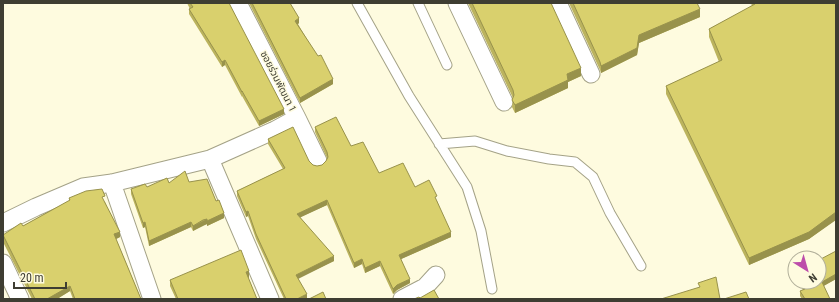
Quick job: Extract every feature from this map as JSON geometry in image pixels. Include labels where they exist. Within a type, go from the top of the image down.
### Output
[{"type":"street","name":"ซอยร่วมพัฒนา 1","points":[[238,3],[318,161]]},
{"type":"street","points":[[457,3],[504,102]]},
{"type":"street","points":[[558,3],[591,74]]},
{"type":"street","points":[[3,224],[36,207],[83,187],[112,183],[210,159],[275,130],[297,118]]},
{"type":"street","points":[[210,159],[270,299]]},
{"type":"street","points":[[112,183],[152,299]]},
{"type":"street","points":[[3,263],[20,299]]},
{"type":"street","points":[[402,299],[425,287],[436,275]]},
{"type":"lane","points":[[357,3],[409,96],[467,187],[481,231],[492,289]]},
{"type":"lane","points":[[418,3],[447,65]]},
{"type":"lane","points":[[439,144],[475,141],[507,151],[549,159],[576,162],[593,177],[610,213],[641,266]]},
{"type":"building","points":[[190,3],[229,3],[284,109],[259,121],[225,60],[222,62],[189,9],[193,7]]},
{"type":"building","points":[[252,3],[290,3],[299,18],[295,21],[318,56],[321,55],[333,79],[300,98]]},
{"type":"building","points":[[472,3],[551,3],[581,68],[567,74],[568,80],[515,105],[512,100],[514,95],[513,90]]},
{"type":"building","points":[[573,3],[697,3],[700,9],[639,35],[637,48],[601,66]]},
{"type":"building","points":[[755,3],[836,3],[836,212],[809,232],[749,258],[666,86],[722,60],[709,29]]},
{"type":"building","points":[[336,117],[351,146],[363,142],[379,173],[403,163],[415,187],[429,180],[451,232],[399,255],[410,279],[397,285],[393,289],[380,261],[365,268],[362,259],[354,263],[327,200],[297,214],[334,256],[296,275],[307,294],[297,299],[286,299],[256,234],[248,211],[246,212],[237,191],[285,168],[268,139],[293,127],[309,161],[313,165],[322,165],[328,157],[315,127]]},
{"type":"building","points":[[185,171],[189,182],[207,179],[216,201],[219,200],[224,213],[207,221],[207,219],[203,220],[193,226],[191,222],[149,241],[145,222],[143,223],[131,189],[145,184],[147,187],[167,178],[169,183]]},
{"type":"building","points":[[102,189],[105,196],[102,197],[120,232],[114,234],[141,299],[75,299],[70,286],[47,299],[35,299],[3,235],[21,223],[23,226],[70,200],[69,198],[86,191]]},
{"type":"building","points":[[241,250],[249,271],[246,272],[257,299],[178,299],[170,280]]},
{"type":"building","points":[[836,251],[836,274],[827,279],[827,256]]},
{"type":"building","points":[[716,277],[720,299],[661,299],[700,287],[698,283]]},
{"type":"building","points":[[434,290],[439,299],[414,299],[420,298]]},
{"type":"building","points":[[826,290],[830,299],[805,299],[800,291]]},
{"type":"building","points":[[323,292],[326,299],[309,299]]},
{"type":"building","points":[[746,292],[749,299],[724,299]]}]
